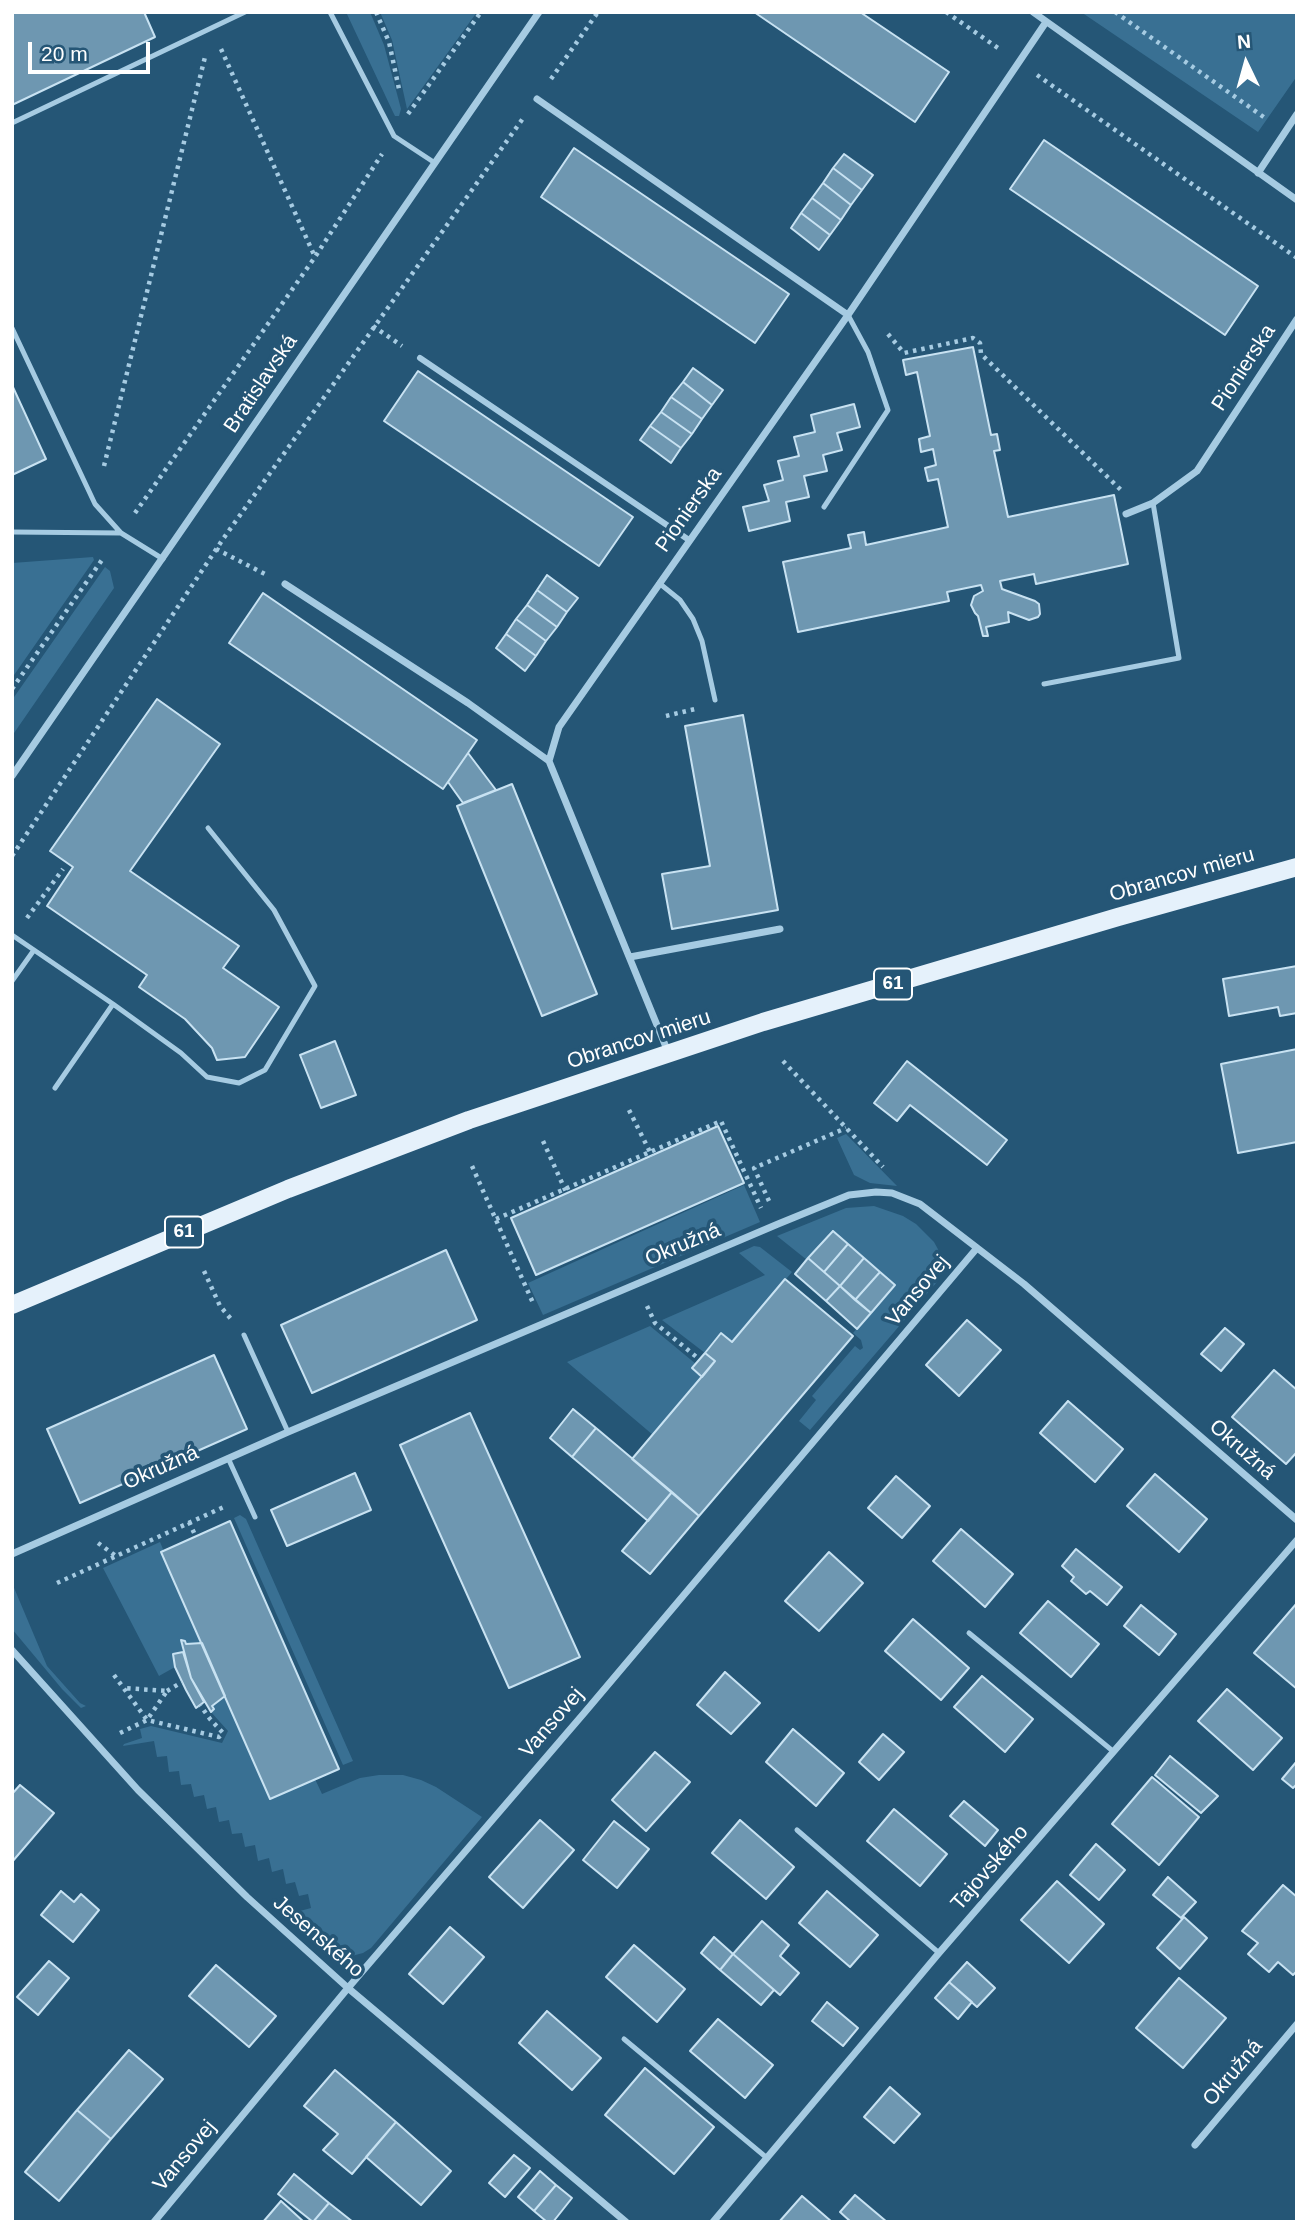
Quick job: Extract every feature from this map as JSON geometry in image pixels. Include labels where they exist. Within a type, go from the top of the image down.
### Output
[{"type":"main road","name":"Obrancov mieru","points":[[12,1306],[288,1189],[469,1120],[763,1022],[1297,867]]},
{"type":"street","name":"Bratislavská","points":[[12,776],[539,12]]},
{"type":"street","points":[[1032,12],[1297,200]]},
{"type":"street","name":"Pionierska","points":[[549,761],[559,727],[848,315],[1046,22]]},
{"type":"street","points":[[537,99],[848,315]]},
{"type":"street","points":[[1258,173],[1297,114]]},
{"type":"street","name":"Pionierska","points":[[1126,514],[1153,503],[1198,471],[1297,319]]},
{"type":"street","points":[[420,358],[689,540]]},
{"type":"street","points":[[285,584],[468,703],[549,761],[669,1054]]},
{"type":"street","points":[[630,957],[780,929]]},
{"type":"street","name":"Okružná","points":[[12,1554],[288,1432],[849,1195],[876,1192],[907,1198],[920,1204],[1024,1284],[1297,1520]]},
{"type":"street","name":"Vansovej","points":[[154,2222],[348,1988],[585,1712],[976,1248]]},
{"type":"street","name":"Tajovského","points":[[713,2222],[939,1953],[1297,1540]]},
{"type":"street","name":"Jesenského","points":[[12,1650],[138,1790],[247,1898],[348,1988],[626,2222]]},
{"type":"street","name":"Okružná","points":[[1195,2145],[1297,2024]]},
{"type":"lane","points":[[12,123],[245,12]]},
{"type":"lane","points":[[330,12],[394,136],[435,163]]},
{"type":"lane","points":[[824,507],[888,410],[868,352],[848,315]]},
{"type":"lane","points":[[12,328],[95,504],[121,533],[163,559]]},
{"type":"lane","points":[[1044,684],[1178,658],[1153,503]]},
{"type":"lane","points":[[12,533],[121,533]]},
{"type":"lane","points":[[659,583],[680,600],[693,619],[702,641],[715,700]]},
{"type":"lane","points":[[13,935],[181,1053],[207,1077],[239,1083],[265,1070],[315,986],[274,910],[208,828]]},
{"type":"lane","points":[[12,981],[34,950]]},
{"type":"lane","points":[[55,1088],[113,1004]]},
{"type":"lane","points":[[244,1335],[288,1432]]},
{"type":"lane","points":[[228,1458],[255,1517]]},
{"type":"lane","points":[[970,1633],[1114,1752]]},
{"type":"lane","points":[[797,1830],[939,1953]]},
{"type":"lane","points":[[624,2039],[767,2158]]},
{"type":"path","points":[[376,12],[389,42],[400,92]]},
{"type":"path","points":[[402,105],[405,117],[481,12]]},
{"type":"path","points":[[12,856],[216,549],[598,12]]},
{"type":"path","points":[[946,12],[1297,258]]},
{"type":"path","points":[[1115,12],[1285,133]]},
{"type":"path","points":[[212,29],[315,257]]},
{"type":"path","points":[[95,504],[212,29]]},
{"type":"path","points":[[12,689],[315,257],[394,136]]},
{"type":"path","points":[[858,332],[871,320],[890,336],[904,353],[973,338],[980,343],[981,354],[1139,509]]},
{"type":"path","points":[[373,327],[381,332]]},
{"type":"path","points":[[216,549],[285,584]]},
{"type":"path","points":[[666,716],[699,708]]},
{"type":"path","points":[[13,935],[63,869]]},
{"type":"path","points":[[783,1061],[897,1182],[907,1198]]},
{"type":"path","points":[[629,1110],[651,1153]]},
{"type":"path","points":[[496,1219],[566,1191],[721,1121],[762,1211],[769,1200],[754,1168],[846,1128]]},
{"type":"path","points":[[543,1141],[566,1191]]},
{"type":"path","points":[[472,1166],[543,1324]]},
{"type":"path","points":[[204,1271],[220,1306]]},
{"type":"path","points":[[642,1296],[655,1323],[699,1359]]},
{"type":"path","points":[[57,1583],[246,1497]]},
{"type":"path","points":[[189,1522],[196,1536]]},
{"type":"path","points":[[114,1675],[148,1720],[219,1737],[223,1733],[200,1705]]},
{"type":"path","points":[[96,1745],[148,1720],[167,1690],[182,1682]]},
{"type":"path","points":[[123,1688],[167,1690]]},
{"type":"shaded area","points":[[346,12],[370,12],[384,45],[401,109],[399,116],[395,116]]},
{"type":"shaded area","points":[[380,12],[477,12],[407,109],[392,40]]},
{"type":"shaded area","points":[[1081,12],[1297,12],[1297,76],[1258,132]]},
{"type":"shaded area","points":[[93,557],[94,560],[12,678],[12,563]]},
{"type":"shaded area","points":[[105,567],[110,571],[114,588],[12,736],[12,700]]},
{"type":"shaded area","points":[[846,1134],[897,1186],[870,1183],[854,1175],[837,1138]]},
{"type":"shaded area","points":[[744,1185],[760,1222],[543,1315],[528,1283]]},
{"type":"shaded area","points":[[874,1206],[903,1216],[916,1224],[934,1242],[940,1253],[942,1270],[937,1282],[810,1430],[799,1421],[816,1400],[812,1396],[855,1346],[860,1350],[863,1348],[861,1340],[853,1333],[895,1285],[833,1231],[807,1260],[777,1236],[846,1208]]},
{"type":"shaded area","points":[[754,1246],[760,1247],[792,1272],[732,1342],[721,1333],[705,1353],[662,1320],[765,1275],[739,1253]]},
{"type":"shaded area","points":[[650,1326],[696,1364],[692,1368],[702,1377],[653,1435],[567,1362]]},
{"type":"shaded area","points":[[240,1515],[246,1519],[353,1761],[343,1765],[234,1518]]},
{"type":"shaded area","points":[[160,1542],[202,1643],[186,1644],[181,1641],[183,1652],[175,1667],[159,1676],[103,1568]]},
{"type":"shaded area","points":[[12,1583],[47,1666],[80,1703],[86,1706],[81,1708],[62,1689],[12,1629]]},
{"type":"shaded area","points":[[225,1696],[270,1799],[315,1779],[322,1794],[360,1778],[403,1775],[436,1787],[482,1817],[371,1948],[363,1953],[348,1957],[331,1953],[285,1915],[311,1908],[308,1894],[299,1896],[295,1882],[286,1884],[283,1869],[272,1872],[269,1858],[258,1861],[255,1845],[245,1847],[242,1833],[232,1834],[229,1820],[219,1822],[216,1807],[207,1809],[204,1795],[194,1797],[191,1784],[181,1785],[179,1771],[169,1772],[167,1756],[157,1757],[154,1741],[123,1746],[142,1738],[140,1729],[151,1726],[222,1743],[228,1731],[211,1712],[214,1710],[212,1706]]},
{"type":"building","points":[[12,12],[144,12],[155,37],[12,105]]},
{"type":"building","points":[[754,12],[860,12],[949,72],[915,122]]},
{"type":"building","points":[[1044,140],[1258,286],[1225,335],[1010,189]]},
{"type":"building","points":[[574,148],[789,294],[755,343],[541,197]]},
{"type":"building","points":[[844,154],[873,175],[862,190],[833,168]]},
{"type":"building","points":[[833,168],[862,190],[851,205],[823,183]]},
{"type":"building","points":[[823,183],[851,205],[841,220],[812,198]]},
{"type":"building","points":[[812,198],[841,220],[830,235],[801,213]]},
{"type":"building","points":[[801,213],[830,235],[819,250],[791,228]]},
{"type":"building","points":[[973,347],[991,435],[997,434],[1000,450],[994,451],[1008,517],[1114,495],[1128,564],[1036,584],[1034,574],[1000,581],[1002,589],[1039,604],[1040,614],[1029,620],[1008,612],[1009,622],[986,627],[988,636],[983,636],[978,616],[971,605],[974,596],[983,591],[981,585],[947,592],[949,601],[798,632],[783,562],[851,548],[848,535],[864,532],[866,545],[948,527],[938,479],[928,481],[925,468],[936,465],[933,449],[921,452],[919,439],[930,436],[917,372],[906,375],[903,360]]},
{"type":"building","points":[[693,368],[723,390],[712,405],[683,382]]},
{"type":"building","points":[[418,371],[633,517],[599,566],[384,421]]},
{"type":"building","points":[[683,382],[712,405],[702,419],[671,397]]},
{"type":"building","points":[[12,385],[46,459],[12,475]]},
{"type":"building","points":[[671,397],[702,419],[692,434],[661,412]]},
{"type":"building","points":[[854,404],[860,427],[837,433],[842,450],[823,455],[827,471],[804,476],[809,497],[786,502],[790,521],[749,531],[743,507],[769,501],[764,485],[783,480],[778,461],[799,456],[794,437],[815,432],[811,415]]},
{"type":"building","points":[[661,412],[692,434],[681,448],[650,426]]},
{"type":"building","points":[[650,426],[681,448],[671,463],[640,440]]},
{"type":"building","points":[[547,575],[578,598],[567,612],[537,590]]},
{"type":"building","points":[[537,590],[567,612],[557,627],[527,605]]},
{"type":"building","points":[[263,593],[477,740],[443,789],[229,643]]},
{"type":"building","points":[[527,605],[557,627],[546,641],[516,619]]},
{"type":"building","points":[[516,619],[546,641],[536,656],[506,634]]},
{"type":"building","points":[[506,634],[536,656],[525,671],[496,648]]},
{"type":"building","points":[[157,699],[220,744],[130,871],[239,946],[223,968],[279,1007],[245,1057],[217,1060],[212,1048],[185,1019],[139,987],[147,975],[47,906],[73,867],[50,851]]},
{"type":"building","points":[[743,715],[778,910],[672,929],[662,874],[710,866],[685,726]]},
{"type":"building","points":[[468,753],[496,790],[463,803],[448,782]]},
{"type":"building","points":[[512,784],[597,994],[542,1016],[457,806]]},
{"type":"building","points":[[1297,966],[1297,1013],[1280,1016],[1278,1007],[1229,1016],[1223,979]]},
{"type":"building","points":[[335,1041],[356,1095],[321,1108],[300,1055]]},
{"type":"building","points":[[1297,1049],[1297,1142],[1238,1153],[1221,1064]]},
{"type":"building","points":[[907,1061],[1007,1140],[987,1165],[910,1105],[897,1121],[874,1103]]},
{"type":"building","points":[[718,1126],[744,1183],[536,1275],[511,1218]]},
{"type":"building","points":[[833,1231],[848,1244],[824,1272],[808,1258]]},
{"type":"building","points":[[848,1244],[864,1258],[840,1286],[824,1272]]},
{"type":"building","points":[[446,1250],[477,1320],[312,1393],[281,1325]]},
{"type":"building","points":[[808,1258],[840,1286],[826,1301],[795,1274]]},
{"type":"building","points":[[864,1258],[880,1272],[855,1300],[840,1286]]},
{"type":"building","points":[[880,1272],[895,1285],[871,1313],[855,1300]]},
{"type":"building","points":[[785,1279],[853,1336],[699,1516],[632,1459],[715,1361],[705,1353],[721,1333],[732,1342]]},
{"type":"building","points":[[840,1286],[871,1313],[857,1329],[826,1301]]},
{"type":"building","points":[[967,1320],[1001,1350],[959,1396],[926,1365]]},
{"type":"building","points":[[1225,1328],[1244,1344],[1221,1371],[1201,1354]]},
{"type":"building","points":[[705,1353],[715,1361],[702,1377],[692,1368]]},
{"type":"building","points":[[214,1355],[247,1429],[80,1503],[47,1429]]},
{"type":"building","points":[[1274,1370],[1297,1390],[1297,1452],[1286,1464],[1232,1417]]},
{"type":"building","points":[[1068,1401],[1123,1449],[1095,1482],[1040,1433]]},
{"type":"building","points":[[573,1409],[596,1428],[572,1457],[550,1438]]},
{"type":"building","points":[[470,1413],[580,1657],[509,1688],[400,1445]]},
{"type":"building","points":[[596,1428],[672,1492],[648,1521],[572,1457]]},
{"type":"building","points":[[355,1473],[371,1510],[287,1546],[271,1510]]},
{"type":"building","points":[[1155,1474],[1207,1519],[1179,1552],[1127,1506]]},
{"type":"building","points":[[896,1476],[930,1506],[902,1538],[868,1508]]},
{"type":"building","points":[[672,1492],[699,1516],[650,1574],[622,1551]]},
{"type":"building","points":[[230,1521],[339,1769],[270,1799],[161,1552]]},
{"type":"building","points":[[961,1529],[1013,1574],[985,1607],[933,1561]]},
{"type":"building","points":[[1076,1549],[1122,1587],[1107,1605],[1090,1591],[1086,1594],[1071,1581],[1074,1577],[1062,1566]]},
{"type":"building","points":[[829,1552],[863,1583],[819,1631],[785,1601]]},
{"type":"building","points":[[1048,1601],[1099,1644],[1071,1677],[1020,1633]]},
{"type":"building","points":[[1297,1603],[1297,1689],[1254,1653]]},
{"type":"building","points":[[1141,1605],[1176,1634],[1159,1655],[1124,1626]]},
{"type":"building","points":[[913,1619],[969,1668],[941,1700],[885,1651]]},
{"type":"building","points":[[181,1640],[186,1644],[202,1643],[225,1696],[212,1706],[214,1709],[211,1712],[191,1678]]},
{"type":"building","points":[[183,1652],[191,1678],[204,1702],[196,1708],[175,1667],[173,1654]]},
{"type":"building","points":[[725,1672],[760,1703],[731,1734],[697,1705]]},
{"type":"building","points":[[982,1676],[1033,1719],[1005,1752],[954,1707]]},
{"type":"building","points":[[1227,1689],[1282,1738],[1253,1770],[1198,1721]]},
{"type":"building","points":[[793,1729],[844,1773],[816,1806],[766,1762]]},
{"type":"building","points":[[883,1734],[904,1752],[879,1780],[859,1762]]},
{"type":"building","points":[[655,1752],[690,1782],[646,1831],[612,1800]]},
{"type":"building","points":[[1170,1756],[1218,1796],[1201,1813],[1155,1775]]},
{"type":"building","points":[[1297,1761],[1297,1784],[1293,1788],[1282,1779]]},
{"type":"building","points":[[1152,1777],[1199,1817],[1159,1865],[1112,1824]]},
{"type":"building","points":[[20,1785],[54,1813],[12,1862],[12,1794]]},
{"type":"building","points":[[964,1801],[998,1830],[985,1846],[950,1816]]},
{"type":"building","points":[[894,1809],[947,1854],[920,1886],[867,1841]]},
{"type":"building","points":[[540,1820],[574,1850],[523,1908],[489,1877]]},
{"type":"building","points":[[740,1820],[794,1867],[766,1899],[712,1853]]},
{"type":"building","points":[[614,1821],[649,1849],[617,1888],[583,1860]]},
{"type":"building","points":[[1096,1844],[1125,1870],[1099,1900],[1070,1875]]},
{"type":"building","points":[[1168,1877],[1196,1902],[1181,1918],[1153,1895]]},
{"type":"building","points":[[1057,1881],[1104,1924],[1069,1963],[1021,1920]]},
{"type":"building","points":[[1283,1885],[1297,1897],[1297,1971],[1293,1975],[1278,1962],[1269,1972],[1248,1954],[1258,1943],[1242,1931]]},
{"type":"building","points":[[61,1891],[74,1902],[81,1894],[99,1910],[73,1942],[41,1915]]},
{"type":"building","points":[[827,1891],[878,1935],[850,1967],[799,1923]]},
{"type":"building","points":[[1184,1917],[1207,1938],[1180,1969],[1157,1948]]},
{"type":"building","points":[[762,1921],[789,1945],[780,1956],[799,1973],[780,1995],[733,1954]]},
{"type":"building","points":[[450,1927],[484,1957],[443,2004],[409,1974]]},
{"type":"building","points":[[714,1937],[733,1954],[720,1970],[701,1953]]},
{"type":"building","points":[[634,1945],[685,1989],[657,2022],[606,1977]]},
{"type":"building","points":[[733,1954],[774,1990],[761,2005],[720,1970]]},
{"type":"building","points":[[49,1961],[69,1978],[38,2015],[17,1997]]},
{"type":"building","points":[[967,1962],[995,1988],[977,2007],[949,1982]]},
{"type":"building","points":[[216,1965],[276,2016],[249,2047],[189,1996]]},
{"type":"building","points":[[1179,1978],[1226,2018],[1183,2068],[1136,2028]]},
{"type":"building","points":[[949,1982],[972,2002],[958,2019],[935,1998]]},
{"type":"building","points":[[827,2002],[858,2028],[843,2046],[812,2021]]},
{"type":"building","points":[[547,2011],[601,2058],[572,2090],[519,2043]]},
{"type":"building","points":[[718,2019],[773,2065],[745,2098],[690,2051]]},
{"type":"building","points":[[129,2050],[163,2079],[111,2139],[77,2110]]},
{"type":"building","points":[[645,2068],[714,2127],[674,2174],[605,2115]]},
{"type":"building","points":[[335,2070],[396,2122],[352,2174],[323,2150],[338,2134],[304,2106]]},
{"type":"building","points":[[890,2087],[920,2114],[894,2143],[864,2117]]},
{"type":"building","points":[[77,2110],[111,2139],[59,2201],[25,2172]]},
{"type":"building","points":[[396,2122],[451,2171],[421,2205],[366,2157]]},
{"type":"building","points":[[514,2155],[530,2168],[505,2197],[489,2183]]},
{"type":"building","points":[[540,2171],[556,2185],[534,2211],[518,2197]]},
{"type":"building","points":[[294,2174],[329,2203],[313,2222],[278,2194]]},
{"type":"building","points":[[556,2185],[572,2198],[553,2222],[547,2222],[534,2211]]},
{"type":"building","points":[[855,2195],[887,2222],[851,2222],[840,2212]]},
{"type":"building","points":[[802,2196],[832,2222],[779,2222]]},
{"type":"building","points":[[281,2201],[304,2222],[263,2222]]},
{"type":"building","points":[[329,2203],[353,2222],[313,2222]]}]
